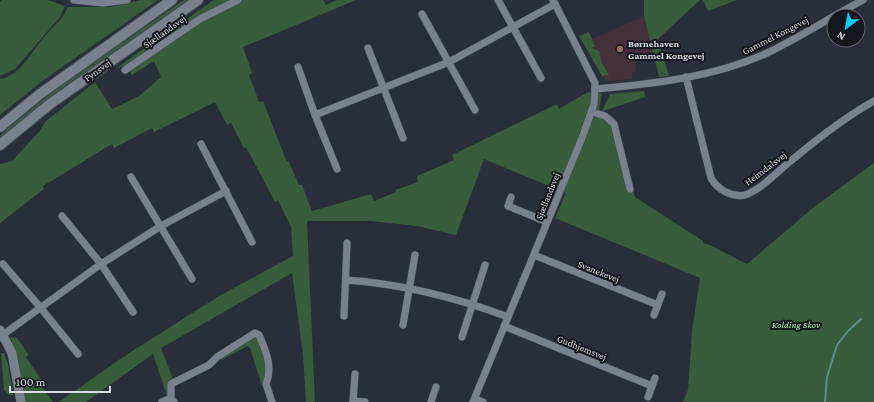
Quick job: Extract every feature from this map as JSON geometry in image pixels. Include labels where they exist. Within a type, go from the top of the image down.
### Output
[{"type":"main road","name":"Fynsvej","points":[[0,127],[40,94],[172,0]]},
{"type":"main road","name":"Fynsvej","points":[[0,145],[50,104],[198,0]]},
{"type":"street","points":[[74,0],[103,3],[127,0]]},
{"type":"street","name":"Sjællandsvej","points":[[125,70],[200,18],[238,0]]},
{"type":"street","points":[[498,0],[541,78]]},
{"type":"street","name":"Gammel Kongevej","points":[[596,89],[654,84],[743,62],[767,52],[863,0]]},
{"type":"street","points":[[315,115],[384,89],[449,62],[513,27],[554,2]]},
{"type":"street","name":"Sjællandsvej","points":[[474,400],[592,112],[596,89],[593,77],[554,2]]},
{"type":"street","points":[[422,14],[475,110]]},
{"type":"street","points":[[368,48],[403,138]]},
{"type":"street","points":[[298,67],[315,115],[337,168]]},
{"type":"street","name":"Heimdalsvej","points":[[686,77],[711,178],[718,187],[738,196],[745,194],[759,186],[829,130],[874,101]]},
{"type":"street","points":[[592,112],[605,116],[614,124],[630,190]]},
{"type":"street","points":[[202,144],[252,242]]},
{"type":"street","points":[[131,177],[192,279]]},
{"type":"street","points":[[21,402],[12,353],[2,332],[101,264],[161,226],[226,191]]},
{"type":"street","points":[[511,197],[508,206],[547,222]]},
{"type":"street","points":[[62,216],[101,264],[134,312]]},
{"type":"street","points":[[344,316],[347,243]]},
{"type":"street","points":[[403,325],[415,255]]},
{"type":"street","name":"Svanekevej","points":[[534,255],[658,305]]},
{"type":"street","points":[[3,264],[78,354]]},
{"type":"street","points":[[462,337],[474,304],[485,264]]},
{"type":"street","points":[[346,280],[380,282],[409,288],[474,304],[508,317]]},
{"type":"street","points":[[654,315],[662,294]]},
{"type":"street","name":"Gudhjemsvej","points":[[504,326],[652,386]]},
{"type":"street","points":[[162,402],[172,400],[171,384],[209,365],[217,357],[255,333],[259,336],[266,352],[270,374],[266,384],[272,402]]},
{"type":"street","points":[[355,374],[353,402],[365,402]]},
{"type":"street","points":[[648,397],[656,378]]},
{"type":"street","points":[[431,402],[436,387]]},
{"type":"street","points":[[474,400],[483,402]]},
{"type":"shaded area","name":"Børnehaven Gammel Kongevej","points":[[644,16],[654,57],[635,61],[636,72],[632,73],[632,79],[607,81],[602,76],[585,42]]},
{"type":"green space","points":[[2,0],[48,0],[65,6],[60,17],[15,69],[0,76],[0,2]]},
{"type":"green space","points":[[141,0],[158,0],[45,79],[0,115],[0,79],[14,73],[26,62],[40,42],[66,12],[68,7],[110,7]]},
{"type":"green space","points":[[184,0],[190,0],[58,92],[0,139],[0,136],[7,129],[65,82]]},
{"type":"green space","points":[[214,0],[232,0],[128,64],[116,69],[126,61]]},
{"type":"green space","name":"Kolding Skov","points":[[243,0],[323,0],[326,5],[337,0],[356,0],[243,47],[252,73],[249,75],[259,102],[263,101],[286,160],[289,162],[299,185],[302,185],[312,211],[371,194],[374,201],[396,192],[395,190],[418,182],[417,176],[454,160],[452,155],[557,104],[559,109],[588,92],[602,94],[599,109],[602,111],[610,94],[644,91],[645,97],[603,111],[613,117],[617,122],[635,197],[703,241],[703,243],[710,245],[747,264],[814,207],[874,163],[874,402],[683,402],[688,390],[692,331],[700,278],[555,218],[566,193],[484,159],[456,235],[417,226],[370,221],[307,221],[315,402],[306,402],[303,355],[292,273],[161,348],[173,379],[168,383],[167,396],[153,354],[86,402],[59,402],[123,357],[219,296],[293,256],[291,227],[278,200],[275,202],[246,147],[244,148],[231,123],[227,125],[215,102],[154,132],[152,128],[114,148],[112,144],[43,186],[44,189],[0,223],[0,164],[12,161],[39,132],[46,121],[95,82],[112,109],[139,96],[161,77],[154,61],[132,75],[129,70],[213,14]]},
{"type":"green space","points":[[644,0],[700,0],[658,39],[669,76],[659,77],[644,16]]},
{"type":"green space","points":[[703,0],[737,0],[708,11]]},
{"type":"green space","points":[[589,32],[595,46],[592,48],[599,51],[602,63],[609,75],[602,76],[579,36]]},
{"type":"green space","points":[[10,337],[17,338],[29,355],[26,357],[42,381],[40,384],[53,402],[24,402],[15,349]]},
{"type":"green space","points":[[255,337],[263,354],[265,367],[262,386],[250,348],[247,346],[222,360],[220,357]]},
{"type":"green space","points":[[1,353],[4,353],[8,364],[13,395],[9,395],[4,390]]},
{"type":"waterway","points":[[825,402],[827,377],[837,345],[848,331],[861,319]]},
{"type":"place","name":"Børnehaven Gammel Kongevej","points":[[620,49]]}]
